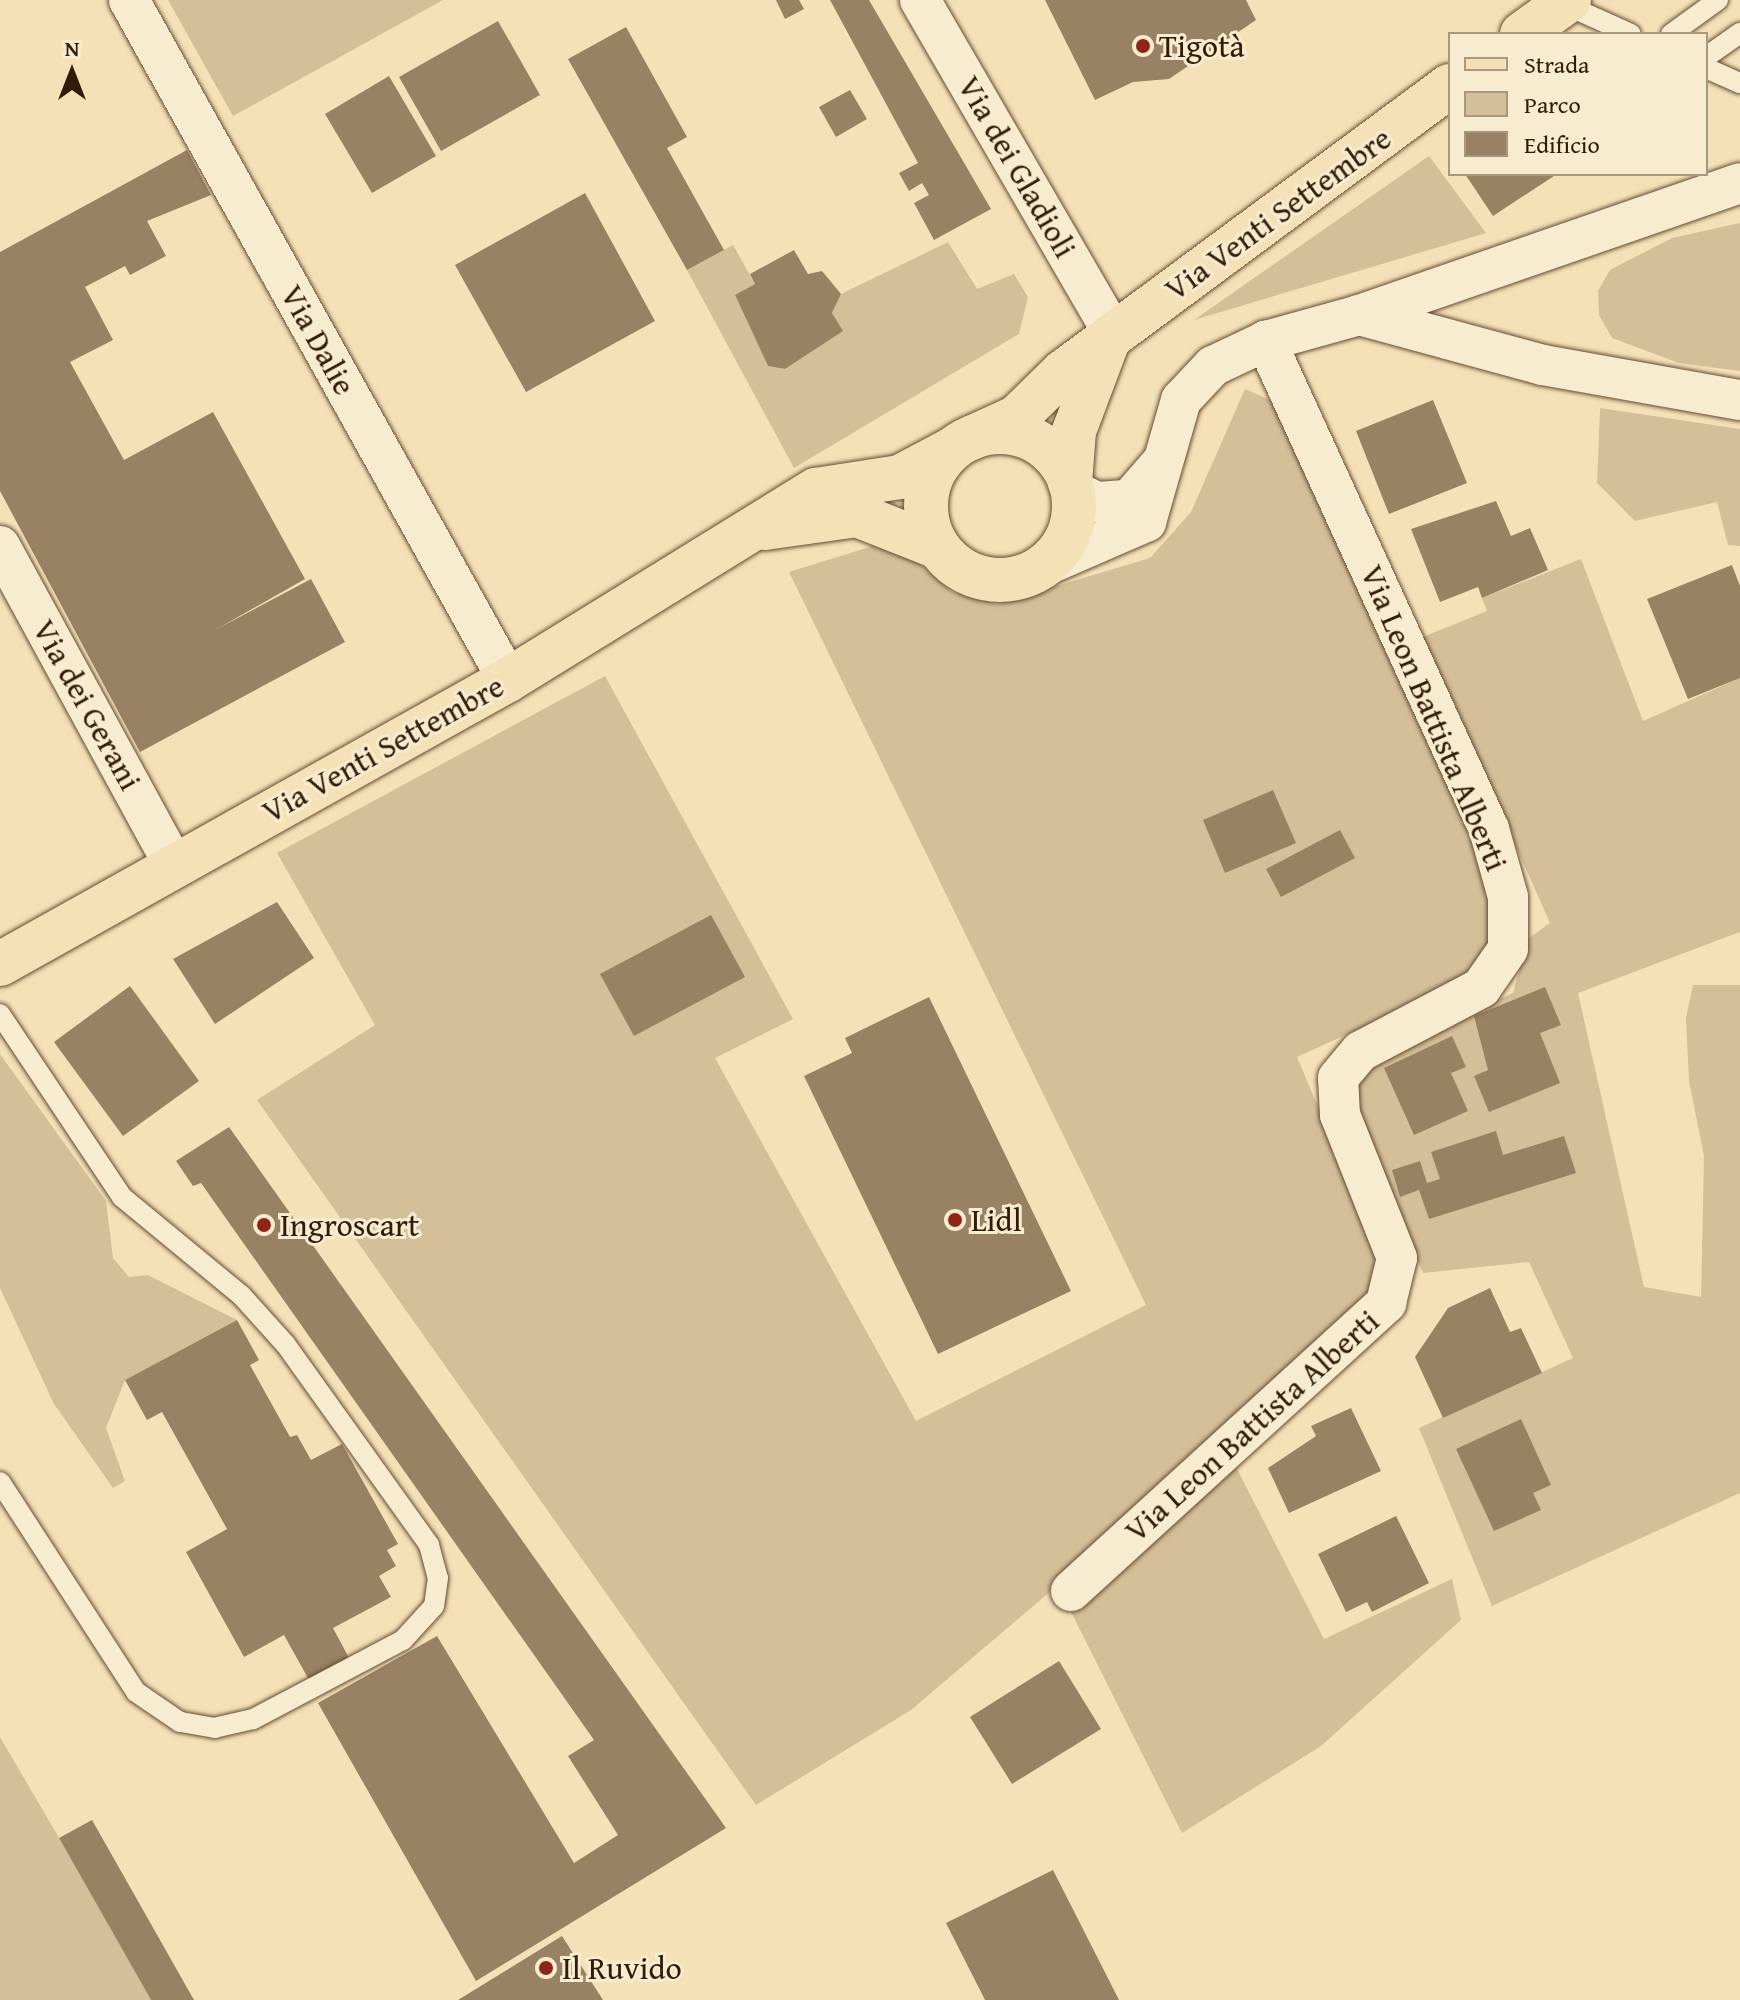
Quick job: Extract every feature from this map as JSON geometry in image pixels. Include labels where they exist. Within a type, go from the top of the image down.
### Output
[{"type":"main road","points":[[1525,32],[1567,2]]},
{"type":"main road","name":"Via Venti Settembre","points":[[0,964],[508,680],[763,529],[816,490],[900,477],[1017,417],[1110,339],[1448,87]]},
{"type":"main road","points":[[1040,568],[1068,534],[1074,431],[1110,339]]},
{"type":"main road","name":"Via Venti Settembre","points":[[960,445],[1009,433],[1029,438],[1061,464],[1071,486]]},
{"type":"main road","points":[[938,547],[929,528],[928,486],[960,445]]},
{"type":"main road","name":"Via Venti Settembre","points":[[763,529],[857,515],[938,547],[984,578],[1040,568]]},
{"type":"street","name":"Via Dalie","points":[[129,0],[508,680]]},
{"type":"street","name":"Via dei Gladioli","points":[[920,0],[1110,339]]},
{"type":"street","points":[[1040,568],[1146,522],[1181,400],[1213,366],[1266,341],[1359,315],[1740,183]]},
{"type":"street","points":[[1359,315],[1543,365],[1740,400]]},
{"type":"street","name":"Via Leon Battista Alberti","points":[[1071,1591],[1386,1303],[1397,1258],[1340,1115],[1338,1078],[1361,1051],[1481,988],[1508,949],[1511,915],[1489,829],[1266,341]]},
{"type":"street","points":[[1071,486],[1097,502],[1129,500],[1167,456]]},
{"type":"street","name":"Via dei Gerani","points":[[0,546],[174,865]]},
{"type":"lane","points":[[1674,32],[1718,0]]},
{"type":"lane","points":[[1567,2],[1627,32]]},
{"type":"lane","points":[[1708,56],[1740,33]]},
{"type":"lane","points":[[1708,69],[1740,83]]},
{"type":"lane","points":[[0,1014],[122,1197],[241,1295],[286,1345],[429,1545],[438,1578],[434,1606],[403,1640],[253,1719],[215,1728],[180,1722],[152,1708],[129,1683],[0,1482]]},
{"type":"green space","points":[[168,0],[443,0],[233,116]]},
{"type":"green space","points":[[1429,156],[1486,233],[1194,320]]},
{"type":"green space","points":[[1740,223],[1740,371],[1679,363],[1612,338],[1599,315],[1598,291],[1610,270],[1672,238]]},
{"type":"green space","points":[[948,242],[977,289],[1014,274],[1028,297],[1019,334],[794,468],[687,270],[733,245],[755,284],[735,295],[768,366],[785,369],[842,331],[832,313],[841,294]]},
{"type":"green space","points":[[1245,389],[1270,400],[1287,425],[1492,867],[1488,970],[1297,1057],[1389,1275],[1079,1567],[911,1710],[756,1805],[257,1100],[375,1025],[277,853],[605,676],[793,1019],[715,1058],[916,1421],[1146,1305],[789,572],[892,540],[952,592],[997,604],[1150,558],[1191,512]]},
{"type":"green space","points":[[1600,408],[1740,429],[1740,546],[1728,545],[1717,502],[1635,521],[1597,483]]},
{"type":"green space","points":[[1581,559],[1643,721],[1740,678],[1740,932],[1578,993],[1644,1287],[1701,1297],[1704,1156],[1689,1081],[1686,1018],[1693,985],[1740,985],[1740,1493],[1492,1606],[1419,1428],[1573,1358],[1529,1262],[1423,1273],[1344,1079],[1355,1065],[1513,993],[1528,939],[1550,923],[1423,637],[1487,611],[1482,598]]},
{"type":"green space","points":[[0,1054],[106,1201],[113,1258],[129,1277],[148,1275],[237,1320],[125,1380],[106,1428],[125,1481],[113,1488],[54,1404],[0,1288]]},
{"type":"green space","points":[[1234,1463],[1324,1639],[1452,1579],[1461,1620],[1321,1746],[1182,1833],[1070,1610]]},
{"type":"green space","points":[[0,1737],[59,1838],[151,2000],[0,2000]]},
{"type":"building","points":[[776,0],[799,0],[804,9],[785,19]]},
{"type":"building","points":[[830,0],[869,0],[991,209],[934,240],[914,203],[929,195],[922,183],[909,191],[899,173],[918,163]]},
{"type":"building","name":"Tigotà","points":[[1045,0],[1246,0],[1256,20],[1169,79],[1133,82],[1095,100]]},
{"type":"building","points":[[498,21],[540,95],[441,151],[399,77]]},
{"type":"building","points":[[626,27],[687,137],[667,148],[724,250],[687,270],[568,59]]},
{"type":"building","points":[[389,76],[436,156],[372,193],[325,114]]},
{"type":"building","points":[[850,90],[867,119],[836,137],[819,107]]},
{"type":"building","points":[[187,150],[211,195],[147,221],[166,256],[130,275],[125,266],[85,287],[113,340],[70,362],[124,460],[213,412],[305,579],[215,630],[311,579],[345,642],[140,752],[0,491],[0,252]]},
{"type":"building","points":[[1466,176],[1554,176],[1493,216]]},
{"type":"building","points":[[585,193],[655,321],[526,392],[455,265]]},
{"type":"building","points":[[794,250],[808,274],[822,271],[841,294],[832,313],[843,331],[785,369],[768,366],[735,295],[755,284],[750,274]]},
{"type":"building","points":[[1433,400],[1467,483],[1389,514],[1356,431]]},
{"type":"building","points":[[1496,501],[1511,536],[1530,528],[1548,570],[1482,598],[1478,587],[1440,602],[1411,529]]},
{"type":"building","points":[[1732,565],[1740,586],[1740,678],[1688,699],[1647,599]]},
{"type":"building","points":[[1273,790],[1296,843],[1225,873],[1203,820]]},
{"type":"building","points":[[1340,830],[1355,858],[1281,897],[1266,869]]},
{"type":"building","points":[[277,902],[314,958],[215,1024],[173,959]]},
{"type":"building","points":[[711,915],[745,977],[634,1036],[600,974]]},
{"type":"building","points":[[130,986],[199,1081],[123,1136],[54,1042]]},
{"type":"building","points":[[1545,987],[1561,1025],[1540,1033],[1560,1083],[1489,1112],[1474,1076],[1488,1070],[1474,1016]]},
{"type":"building","name":"Lidl","points":[[929,997],[1071,1291],[938,1354],[804,1076],[852,1053],[845,1038]]},
{"type":"building","points":[[1452,1036],[1466,1067],[1451,1073],[1468,1111],[1414,1135],[1384,1068]]},
{"type":"building","points":[[229,1127],[726,1828],[476,1981],[318,1703],[437,1636],[574,1863],[618,1835],[568,1756],[594,1740],[201,1183],[193,1186],[176,1161]]},
{"type":"building","points":[[1496,1131],[1503,1155],[1564,1136],[1576,1173],[1429,1219],[1419,1190],[1400,1197],[1392,1170],[1420,1161],[1427,1183],[1440,1179],[1431,1152]]},
{"type":"building","points":[[1490,1288],[1510,1332],[1521,1328],[1542,1373],[1443,1418],[1415,1357],[1448,1308]]},
{"type":"building","points":[[237,1320],[259,1360],[250,1365],[290,1437],[297,1435],[311,1460],[342,1444],[398,1544],[387,1550],[396,1566],[379,1576],[391,1597],[333,1628],[349,1658],[309,1680],[284,1635],[244,1657],[186,1552],[227,1529],[162,1412],[147,1420],[125,1380]]},
{"type":"building","points":[[1351,1408],[1381,1471],[1289,1513],[1268,1468],[1316,1436],[1311,1426]]},
{"type":"building","points":[[1521,1419],[1551,1485],[1533,1493],[1541,1510],[1494,1531],[1456,1449]]},
{"type":"building","points":[[1396,1516],[1429,1583],[1372,1612],[1367,1602],[1346,1612],[1318,1554]]},
{"type":"building","points":[[1059,1661],[1101,1729],[1012,1784],[970,1717]]},
{"type":"building","points":[[92,1820],[194,2000],[151,2000],[59,1838]]},
{"type":"building","points":[[1053,1870],[1119,2000],[985,2000],[946,1923]]},
{"type":"building","name":"Il Ruvido","points":[[562,1936],[603,2000],[458,2000]]},
{"type":"place","name":"Tigotà","points":[[1143,46]]},
{"type":"place","name":"Lidl","points":[[955,1220]]},
{"type":"place","name":"Ingroscart","points":[[264,1225]]},
{"type":"place","name":"Il Ruvido","points":[[546,1968]]}]
